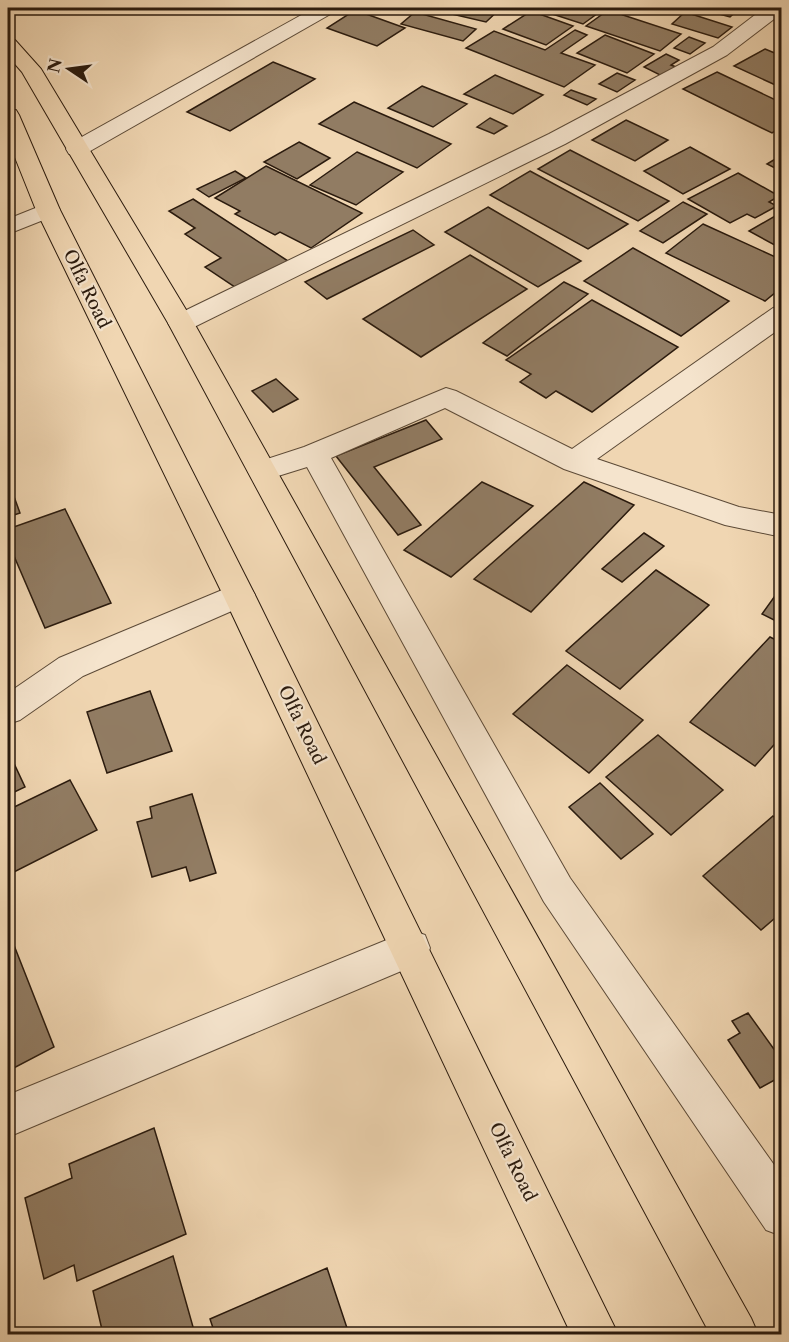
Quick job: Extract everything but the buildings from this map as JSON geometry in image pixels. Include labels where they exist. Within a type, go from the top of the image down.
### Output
[{"type":"main road","points":[[8,44],[31,69],[181,323],[735,1335]]},
{"type":"main road","name":"Olfa Road","points":[[8,116],[48,210],[411,948],[595,1335]]},
{"type":"street","points":[[77,149],[327,8]]},
{"type":"street","points":[[181,323],[557,139],[720,51],[776,8]]},
{"type":"street","points":[[8,227],[48,210]]},
{"type":"street","points":[[574,462],[782,314]]},
{"type":"street","points":[[262,471],[314,454],[446,397],[574,462],[736,517],[782,526]]},
{"type":"street","points":[[314,454],[557,890],[782,1214]]},
{"type":"street","points":[[8,710],[71,667],[239,595]]},
{"type":"street","points":[[8,1116],[411,948]]}]
